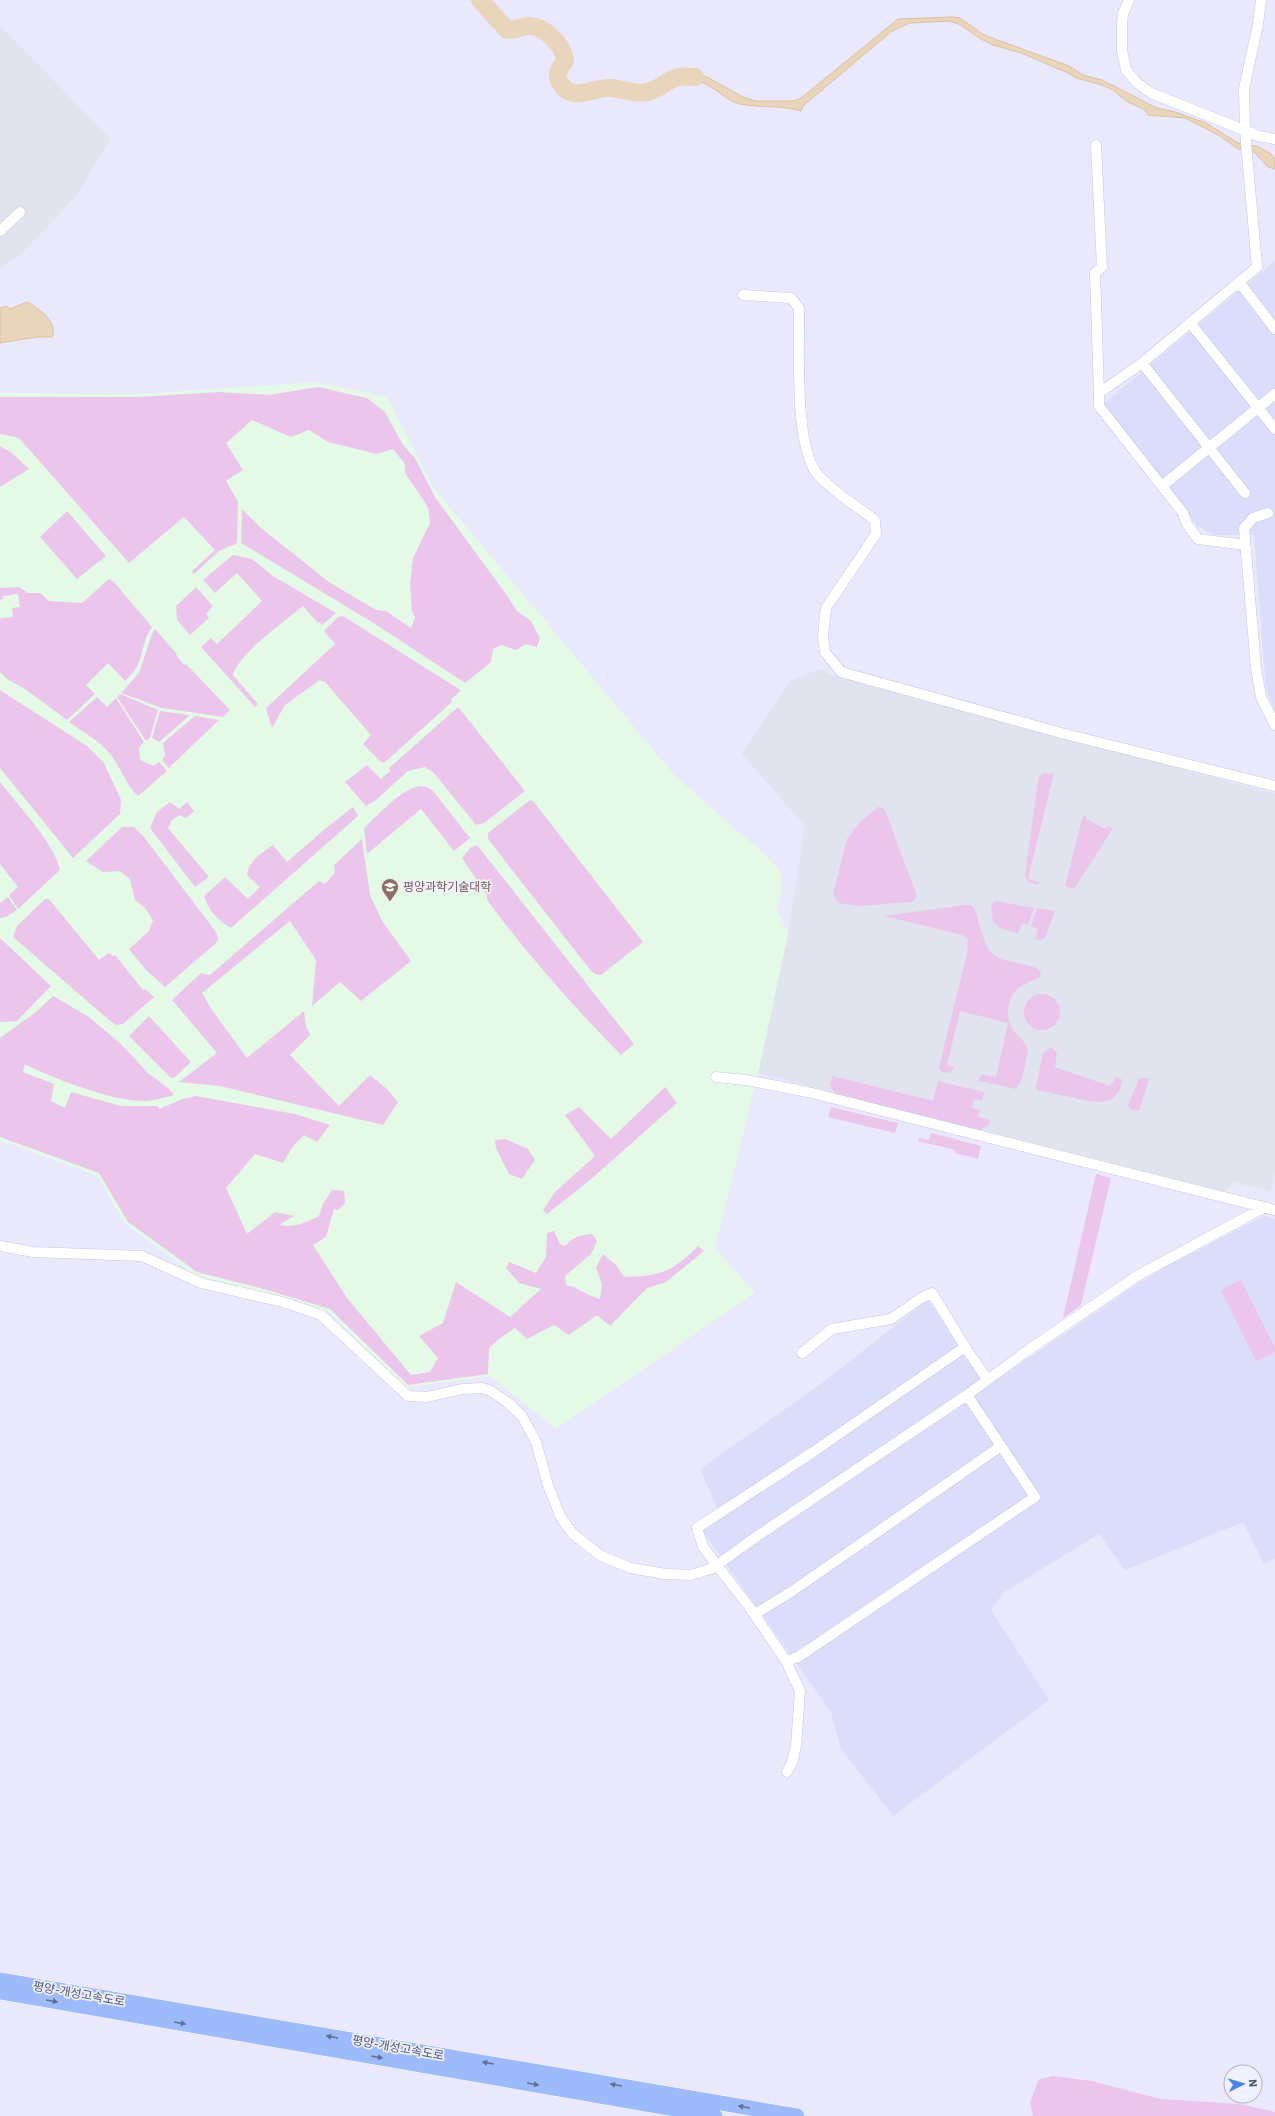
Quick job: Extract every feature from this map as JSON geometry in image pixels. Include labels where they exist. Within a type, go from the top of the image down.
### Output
[{"type":"highway","name":"평양-개성고속도로","points":[[0,1980],[796,2116]]},
{"type":"highway","name":"평양-개성고속도로","points":[[0,1992],[715,2116]]},
{"type":"street","points":[[1129,0],[1123,14],[1122,50],[1126,70],[1137,83],[1151,93],[1245,131],[1275,140]]},
{"type":"street","points":[[1099,393],[1142,363],[1191,324],[1257,267],[1246,148],[1244,89],[1258,24],[1260,0]]},
{"type":"street","points":[[1096,146],[1102,267],[1096,273],[1099,406],[1183,513],[1198,539],[1245,545]]},
{"type":"street","points":[[0,231],[20,212]]},
{"type":"street","points":[[1240,283],[1275,329]]},
{"type":"street","points":[[742,295],[791,298],[799,308],[800,419],[810,463],[819,476],[875,520],[876,534],[826,608],[822,636],[825,652],[841,672],[1061,733],[1275,786]]},
{"type":"street","points":[[1191,324],[1275,429]]},
{"type":"street","points":[[1142,363],[1245,493]]},
{"type":"street","points":[[1162,486],[1209,446],[1275,394]]},
{"type":"street","points":[[1268,513],[1253,518],[1244,528],[1256,668],[1261,697],[1275,725]]},
{"type":"street","points":[[716,1077],[746,1080],[808,1092],[1275,1210]]},
{"type":"street","points":[[0,1246],[33,1252],[142,1256],[201,1283],[283,1302],[321,1314],[408,1396],[427,1397],[462,1389],[482,1388],[491,1391],[507,1402],[522,1416],[536,1442],[548,1485],[561,1518],[573,1534],[601,1556],[631,1568],[665,1574],[691,1575],[717,1566],[753,1539],[967,1394],[987,1378],[1137,1276],[1265,1207]]},
{"type":"street","points":[[802,1353],[832,1329],[892,1319],[921,1298],[932,1293],[965,1347],[987,1378]]},
{"type":"street","points":[[787,1772],[792,1763],[796,1746],[800,1691],[786,1661],[755,1614],[703,1547],[697,1528],[813,1452],[965,1347]]},
{"type":"street","points":[[786,1661],[798,1657],[1035,1497],[967,1394]]},
{"type":"street","points":[[755,1614],[798,1587],[1001,1446]]},
{"type":"shaded area","points":[[481,0],[490,0],[508,23],[514,26],[523,26],[541,22],[545,23],[559,36],[567,47],[571,58],[571,65],[564,71],[564,79],[569,86],[574,89],[615,85],[628,89],[649,90],[660,86],[674,77],[696,74],[707,77],[743,97],[756,101],[794,101],[801,98],[898,19],[960,18],[984,35],[1069,66],[1083,75],[1102,80],[1157,108],[1175,112],[1206,123],[1238,143],[1256,146],[1270,153],[1275,159],[1275,169],[1268,167],[1254,152],[1238,149],[1220,136],[1185,118],[1148,115],[1145,110],[1126,101],[1113,90],[1102,85],[1076,78],[1068,73],[1021,53],[993,45],[981,39],[959,24],[948,21],[910,23],[892,31],[803,106],[801,111],[786,108],[740,104],[734,102],[708,85],[690,80],[678,83],[663,92],[651,95],[617,91],[599,91],[585,96],[575,95],[565,90],[558,83],[558,73],[565,60],[562,52],[551,36],[539,28],[529,28],[512,32],[501,23]]},
{"type":"shaded area","points":[[0,25],[110,139],[77,195],[26,249],[0,269]]},
{"type":"shaded area","points":[[1275,261],[1275,714],[1266,686],[1254,535],[1214,535],[1197,526],[1103,404]]},
{"type":"shaded area","points":[[27,302],[42,312],[50,321],[53,326],[52,337],[37,337],[0,343],[0,308],[7,306],[10,309]]},
{"type":"shaded area","name":"평양과학기술대학","points":[[316,382],[387,397],[434,488],[676,777],[771,860],[781,873],[781,895],[777,909],[788,934],[758,1073],[715,1248],[755,1293],[556,1429],[490,1376],[406,1387],[328,1311],[195,1275],[124,1223],[98,1176],[0,1140],[0,393],[139,394]]},
{"type":"shaded area","points":[[318,387],[367,398],[385,412],[403,445],[415,458],[435,497],[517,611],[531,621],[540,638],[537,647],[526,644],[516,650],[502,645],[493,649],[491,662],[465,683],[375,624],[241,543],[242,509],[261,528],[329,582],[376,610],[386,611],[411,628],[415,618],[412,611],[410,585],[413,558],[430,523],[428,507],[405,473],[405,464],[393,449],[377,454],[328,442],[309,430],[291,437],[252,420],[226,443],[243,470],[226,481],[238,502],[237,543],[219,551],[194,574],[191,572],[215,550],[184,517],[129,563],[19,438],[0,434],[0,397],[138,397],[219,392],[269,395]]},
{"type":"shaded area","points":[[0,446],[12,453],[29,469],[0,487]]},
{"type":"shaded area","points":[[67,511],[106,556],[77,579],[40,537]]},
{"type":"shaded area","points":[[233,555],[252,559],[273,576],[336,613],[322,625],[319,622],[318,623],[303,606],[263,638],[244,657],[233,675],[258,704],[255,707],[201,647],[211,638],[217,644],[262,601],[237,573],[215,593],[203,580]]},
{"type":"shaded area","points":[[109,579],[114,582],[152,627],[145,640],[137,666],[125,681],[108,663],[86,685],[95,694],[67,720],[25,689],[7,679],[0,672],[0,618],[13,617],[12,608],[20,607],[18,594],[3,596],[3,599],[0,600],[0,588],[19,587],[28,593],[40,593],[49,601],[82,603]]},
{"type":"shaded area","points":[[196,587],[213,606],[206,614],[209,618],[190,635],[177,620],[176,606]]},
{"type":"shaded area","points":[[343,616],[461,691],[451,699],[452,702],[384,763],[381,762],[363,744],[371,735],[325,682],[320,680],[285,705],[272,728],[266,708],[335,644],[324,631],[338,617]]},
{"type":"shaded area","points":[[155,629],[177,654],[176,655],[184,665],[186,664],[230,710],[223,717],[162,708],[121,693],[139,673]]},
{"type":"shaded area","points":[[818,670],[845,679],[1275,794],[1275,1173],[1270,1191],[1232,1182],[1227,1192],[758,1073],[788,934],[805,826],[742,754],[791,680]]},
{"type":"shaded area","points":[[0,690],[87,746],[104,763],[121,800],[120,814],[73,858],[0,768]]},
{"type":"shaded area","points":[[120,694],[158,710],[150,738],[146,741],[117,697]]},
{"type":"shaded area","points":[[97,697],[107,707],[116,698],[144,742],[139,748],[140,760],[154,766],[159,762],[167,771],[138,796],[130,787],[115,760],[107,750],[97,741],[69,722]]},
{"type":"shaded area","points":[[457,708],[459,708],[525,791],[484,823],[476,825],[434,773],[425,767],[408,771],[376,800],[366,806],[345,782],[367,765],[381,779],[390,771],[389,768]]},
{"type":"shaded area","points":[[160,711],[190,715],[159,742],[152,738]]},
{"type":"shaded area","points":[[195,716],[219,720],[169,768],[162,760],[165,756],[163,743]]},
{"type":"shaded area","points":[[1044,773],[1054,774],[1028,879],[1039,882],[1039,885],[1028,882],[1025,876],[1038,780],[1040,775]]},
{"type":"shaded area","points":[[0,782],[51,848],[60,870],[18,909],[9,895],[18,887],[0,864]]},
{"type":"shaded area","points":[[420,786],[427,787],[433,791],[470,838],[454,851],[421,809],[367,854],[364,828],[398,797],[413,788]]},
{"type":"shaded area","points":[[530,800],[533,801],[643,942],[601,975],[597,975],[591,971],[488,839],[488,833]]},
{"type":"shaded area","points":[[170,802],[179,809],[187,802],[194,811],[186,818],[180,815],[172,820],[168,828],[209,877],[195,887],[150,828],[157,812]]},
{"type":"shaded area","points":[[353,807],[358,816],[231,928],[222,922],[211,910],[204,896],[225,877],[248,899],[260,887],[247,875],[250,865],[260,854],[273,845],[287,862]]},
{"type":"shaded area","points":[[878,807],[885,810],[917,896],[914,901],[909,902],[860,906],[838,903],[833,894],[847,839],[860,822]]},
{"type":"shaded area","points":[[1083,815],[1087,817],[1086,819],[1106,829],[1107,826],[1113,828],[1074,889],[1065,886]]},
{"type":"shaded area","points":[[122,827],[134,827],[144,837],[216,932],[218,939],[215,944],[165,987],[145,969],[129,949],[149,931],[153,920],[145,908],[135,900],[130,879],[120,871],[103,872],[86,861]]},
{"type":"shaded area","points":[[362,839],[370,895],[382,921],[411,961],[361,1001],[340,982],[312,1006],[316,960],[290,921],[202,993],[212,1010],[247,1058],[304,1011],[306,1026],[310,1035],[290,1055],[339,1106],[370,1075],[387,1089],[398,1102],[383,1125],[220,1086],[179,1082],[217,1053],[172,1000],[201,973],[210,975],[319,881],[325,884],[335,873],[334,865]]},
{"type":"shaded area","points":[[477,845],[634,1044],[621,1055],[551,980],[518,941],[487,900],[487,895],[462,858],[470,848]]},
{"type":"shaded area","points":[[8,897],[17,910],[6,917],[0,918],[0,903]]},
{"type":"shaded area","points":[[45,899],[49,899],[99,960],[109,953],[113,956],[115,955],[143,990],[145,989],[154,997],[123,1024],[116,1025],[109,1020],[13,937],[17,926]]},
{"type":"shaded area","points":[[996,901],[1034,908],[1028,925],[1022,923],[1018,934],[999,927],[993,922],[991,904]]},
{"type":"shaded area","points":[[971,905],[974,908],[986,944],[993,954],[1004,960],[1038,969],[1041,973],[1039,978],[1017,989],[1010,1001],[1008,1016],[1011,1027],[1024,1043],[1028,1051],[1022,1079],[1016,1089],[979,1081],[982,1074],[996,1077],[1008,1023],[960,1011],[947,1065],[955,1067],[949,1073],[942,1072],[939,1068],[967,953],[968,939],[962,935],[884,916]]},
{"type":"shaded area","points":[[1037,908],[1055,911],[1045,938],[1041,940],[1035,939],[1038,929],[1031,926]]},
{"type":"shaded area","points":[[0,938],[51,986],[17,1021],[0,1022]]},
{"type":"shaded area","points":[[1046,994],[1055,999],[1059,1005],[1059,1019],[1055,1025],[1046,1030],[1038,1030],[1029,1025],[1025,1019],[1024,1008],[1029,999],[1035,995]]},
{"type":"shaded area","points":[[53,996],[89,1017],[122,1045],[148,1073],[168,1088],[174,1095],[147,1101],[134,1101],[119,1098],[67,1082],[25,1064],[23,1072],[54,1084],[51,1101],[65,1108],[71,1092],[121,1106],[158,1106],[159,1109],[182,1099],[196,1096],[295,1114],[330,1125],[317,1142],[304,1135],[293,1146],[283,1163],[255,1154],[226,1188],[247,1234],[275,1212],[294,1216],[279,1225],[290,1226],[309,1221],[319,1216],[323,1204],[332,1190],[344,1191],[345,1203],[338,1210],[334,1209],[326,1237],[313,1245],[347,1298],[411,1375],[430,1372],[438,1358],[419,1336],[443,1323],[456,1282],[510,1317],[541,1289],[519,1283],[506,1268],[509,1262],[536,1273],[546,1257],[547,1233],[554,1231],[560,1244],[565,1246],[577,1237],[592,1234],[597,1241],[591,1254],[565,1276],[566,1285],[600,1299],[602,1285],[596,1267],[603,1254],[616,1265],[624,1277],[657,1274],[681,1262],[698,1246],[704,1251],[666,1282],[647,1288],[610,1326],[597,1315],[569,1335],[554,1325],[527,1339],[515,1328],[489,1348],[488,1374],[408,1385],[330,1309],[264,1289],[197,1272],[128,1222],[99,1173],[0,1137],[0,1038],[36,1012]]},
{"type":"shaded area","points":[[149,1016],[191,1062],[175,1077],[171,1078],[129,1036]]},
{"type":"shaded area","points":[[1050,1047],[1057,1052],[1055,1067],[1110,1086],[1116,1077],[1123,1080],[1118,1093],[1110,1100],[1101,1102],[1037,1090],[1036,1087],[1043,1053]]},
{"type":"shaded area","points":[[832,1076],[933,1101],[938,1081],[984,1092],[982,1101],[974,1099],[972,1108],[980,1110],[978,1117],[990,1120],[988,1126],[980,1130],[835,1094],[830,1085]]},
{"type":"shaded area","points":[[1139,1079],[1149,1079],[1139,1111],[1132,1110],[1128,1105]]},
{"type":"shaded area","points":[[665,1087],[677,1103],[590,1180],[547,1214],[543,1210],[556,1191],[595,1156],[565,1115],[579,1107],[611,1139]]},
{"type":"shaded area","points":[[831,1107],[898,1123],[895,1133],[828,1117]]},
{"type":"shaded area","points":[[931,1133],[981,1146],[978,1159],[955,1153],[955,1150],[918,1141],[919,1138],[929,1140]]},
{"type":"shaded area","points":[[505,1139],[528,1149],[535,1160],[522,1179],[509,1174],[496,1148],[495,1140]]},
{"type":"shaded area","points":[[1096,1174],[1111,1178],[1081,1305],[1063,1318]]},
{"type":"shaded area","points":[[1264,1216],[1275,1219],[1275,1559],[1264,1564],[1243,1522],[1125,1570],[1099,1534],[1003,1593],[991,1610],[1049,1700],[893,1816],[841,1749],[831,1712],[702,1530],[719,1512],[700,1469],[818,1386],[928,1300],[979,1375],[1000,1378],[1136,1285],[1168,1266]]},
{"type":"shaded area","points":[[1241,1280],[1275,1348],[1275,1352],[1256,1361],[1221,1290]]},
{"type":"shaded area","points":[[1053,2076],[1091,2081],[1161,2099],[1240,2104],[1275,2112],[1275,2116],[1033,2116],[1030,2103],[1038,2080]]},
{"type":"waterway","points":[[480,0],[507,30],[527,26],[535,27],[541,29],[553,38],[561,49],[565,61],[558,71],[559,80],[565,89],[571,92],[584,93],[611,88],[641,93],[657,88],[674,78],[686,76],[695,77]]},
{"type":"place","name":"평양과학기술대학","points":[[390,902]]}]
